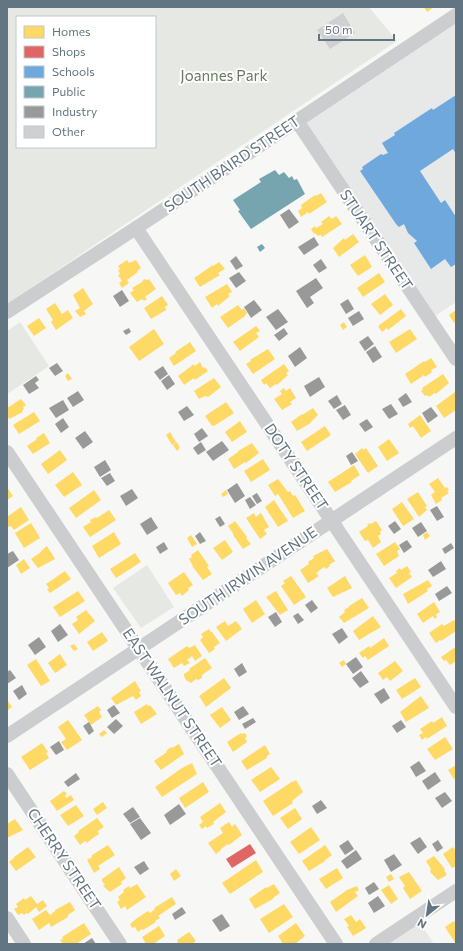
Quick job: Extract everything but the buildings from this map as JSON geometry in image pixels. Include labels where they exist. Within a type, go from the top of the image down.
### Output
[{"type":"street","name":"SOUTH BAIRD STREET","points":[[7,312],[136,228],[456,14]]},
{"type":"street","name":"STUART STREET","points":[[297,121],[456,359]]},
{"type":"street","name":"DOTY STREET","points":[[136,228],[456,707]]},
{"type":"street","name":"SOUTH IRWIN AVENUE","points":[[7,736],[456,438]]},
{"type":"street","name":"EAST WALNUT STREET","points":[[7,452],[336,944]]},
{"type":"street","name":"CHERRY STREET","points":[[7,774],[120,944]]},
{"type":"street","points":[[376,944],[456,891]]},
{"type":"street","points":[[7,918],[24,944]]},
{"type":"shaded area","points":[[456,15],[456,302],[429,320],[297,121]]},
{"type":"shaded area","points":[[416,917],[434,944],[376,944]]},
{"type":"green space","name":"Joannes Park","points":[[7,7],[369,7],[397,41],[7,304]]},
{"type":"green space","points":[[20,322],[49,366],[7,394],[7,331]]},
{"type":"green space","points":[[147,565],[174,607],[141,628],[113,588]]}]
